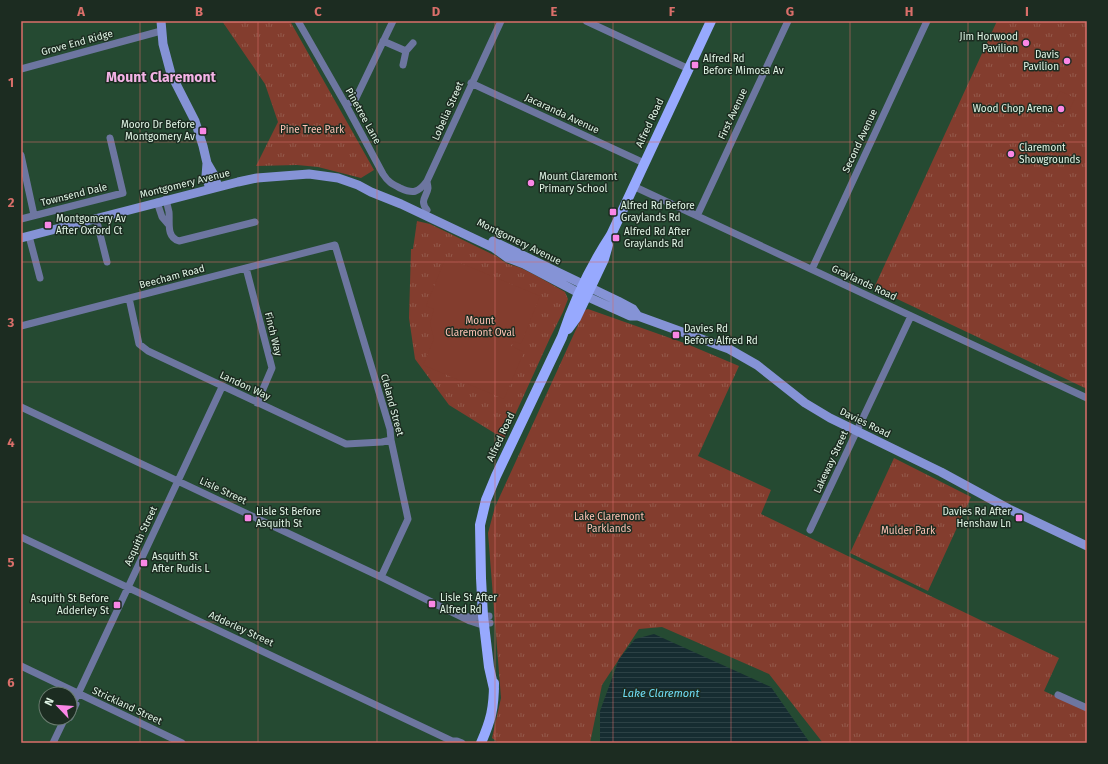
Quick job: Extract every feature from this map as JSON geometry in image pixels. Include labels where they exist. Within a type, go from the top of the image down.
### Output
[{"type":"main road","name":"Alfred Road","points":[[481,743],[489,724],[493,708],[494,689],[489,667],[481,552],[480,525],[486,500],[562,337],[569,314],[604,259],[611,234],[711,21]]},
{"type":"street","points":[[161,21],[161,31],[166,59],[171,74],[195,121],[207,163],[206,176],[214,188]]},
{"type":"street","name":"Pinetree Lane","points":[[298,21],[390,184],[408,192],[412,192],[417,191],[427,181]]},
{"type":"street","points":[[346,105],[355,100],[393,21]]},
{"type":"street","name":"Lobelia Street","points":[[430,213],[423,202],[428,188],[427,181],[500,21]]},
{"type":"street","points":[[586,21],[689,69]]},
{"type":"street","name":"First Avenue","points":[[697,216],[788,21]]},
{"type":"street","name":"Second Avenue","points":[[812,269],[927,21]]},
{"type":"street","name":"Grove End Ridge","points":[[21,69],[161,31]]},
{"type":"street","points":[[383,41],[406,51]]},
{"type":"street","points":[[403,65],[406,51],[413,43]]},
{"type":"street","name":"Jacaranda Avenue","points":[[471,83],[644,163]]},
{"type":"street","name":"Townsend Dale","points":[[21,219],[123,193],[110,138]]},
{"type":"street","points":[[21,155],[34,215]]},
{"type":"street","name":"Montgomery Avenue","points":[[25,237],[257,178],[309,174],[338,178],[358,185],[370,186],[386,191],[494,248],[508,258],[585,290]]},
{"type":"street","name":"Graylands Road","points":[[633,186],[1087,398]]},
{"type":"street","points":[[162,201],[162,217],[168,224],[173,237],[179,241],[255,222]]},
{"type":"street","points":[[96,218],[107,262]]},
{"type":"street","points":[[25,237],[40,278]]},
{"type":"street","name":"Cleland Street","points":[[327,247],[335,245],[390,429],[408,519],[381,577]]},
{"type":"street","name":"Beecham Road","points":[[21,326],[327,247]]},
{"type":"street","name":"Finch Way","points":[[246,268],[272,368],[257,403]]},
{"type":"street","name":"Davies Road","points":[[585,290],[633,309],[638,316],[729,349],[757,365],[811,407],[856,431],[941,472],[1009,509],[1087,546]]},
{"type":"street","name":"Landon Way","points":[[129,298],[138,344],[148,351],[346,444],[391,440]]},
{"type":"street","name":"Lakeway Street","points":[[810,530],[911,316]]},
{"type":"street","name":"Asquith Street","points":[[78,694],[222,387]]},
{"type":"street","name":"Lisle Street","points":[[21,407],[178,480],[470,621],[486,620]]},
{"type":"street","name":"Adderley Street","points":[[21,536],[453,742],[462,743]]},
{"type":"street","name":"Strickland Street","points":[[21,666],[62,686]]},
{"type":"street","name":"Strickland Street","points":[[78,694],[182,743]]},
{"type":"street","points":[[1058,695],[1087,708]]},
{"type":"street","points":[[53,743],[61,726]]},
{"type":"street","name":"Asquith Street","points":[[58,743],[66,726]]},
{"type":"green space","name":"Pine Tree Park","points":[[222,21],[290,21],[374,170],[361,178],[318,167],[297,165],[256,166],[278,122],[265,84]]},
{"type":"green space","name":"Claremont Showgrounds","points":[[997,21],[1087,21],[1087,389],[874,288]]},
{"type":"green space","name":"Wood Chop Arena","points":[[1060,91],[1075,98],[1062,126],[1047,119]]},
{"type":"green space","name":"Mount Claremont Oval","points":[[417,221],[430,224],[498,257],[507,263],[534,274],[565,292],[568,299],[504,439],[449,405],[415,359],[409,318],[411,249],[413,249]]},
{"type":"green space","points":[[446,257],[540,296],[521,344],[513,341],[511,346],[524,352],[504,399],[423,365],[434,339],[430,323],[434,309],[426,306]]},
{"type":"green space","name":"Lake Claremont Parklands","points":[[588,309],[687,344],[739,366],[698,456],[771,490],[761,514],[1059,658],[1044,691],[1087,711],[1087,743],[823,743],[769,674],[662,627],[639,629],[602,685],[590,743],[499,743],[492,738],[501,698],[488,533],[495,507],[583,314],[585,310]]},
{"type":"green space","name":"Mulder Park","points":[[894,458],[971,497],[928,591],[850,553]]},
{"type":"water","name":"Lake Claremont","points":[[654,634],[771,687],[810,743],[600,743],[600,711],[619,659],[635,639]]},
{"type":"place","name":"Jim Horwood Pavilion","points":[[1026,43]]},
{"type":"place","name":"Davis Pavilion","points":[[1067,61]]},
{"type":"place","name":"Alfred Rd Before Mimosa Av","points":[[695,65]]},
{"type":"place","name":"Wood Chop Arena","points":[[1061,109]]},
{"type":"place","name":"Mooro Dr Before Montgomery Av","points":[[203,131]]},
{"type":"place","name":"Claremont Showgrounds","points":[[1011,154]]},
{"type":"place","name":"Mount Claremont Primary School","points":[[531,183]]},
{"type":"place","name":"Alfred Rd Before Graylands Rd","points":[[613,212]]},
{"type":"place","name":"Montgomery Av After Oxford Ct","points":[[48,225]]},
{"type":"place","name":"Alfred Rd After Graylands Rd","points":[[616,238]]},
{"type":"place","name":"Davies Rd Before Alfred Rd","points":[[676,335]]},
{"type":"place","name":"Lisle St Before Asquith St","points":[[248,518]]},
{"type":"place","name":"Davies Rd After Henshaw Ln","points":[[1019,518]]},
{"type":"place","name":"Asquith St After Rudis L","points":[[144,563]]},
{"type":"place","name":"Lisle St After Alfred Rd","points":[[432,604]]},
{"type":"place","name":"Asquith St Before Adderley St","points":[[117,605]]},
{"type":"district","name":"Mount Claremont","points":[[161,77]]}]
